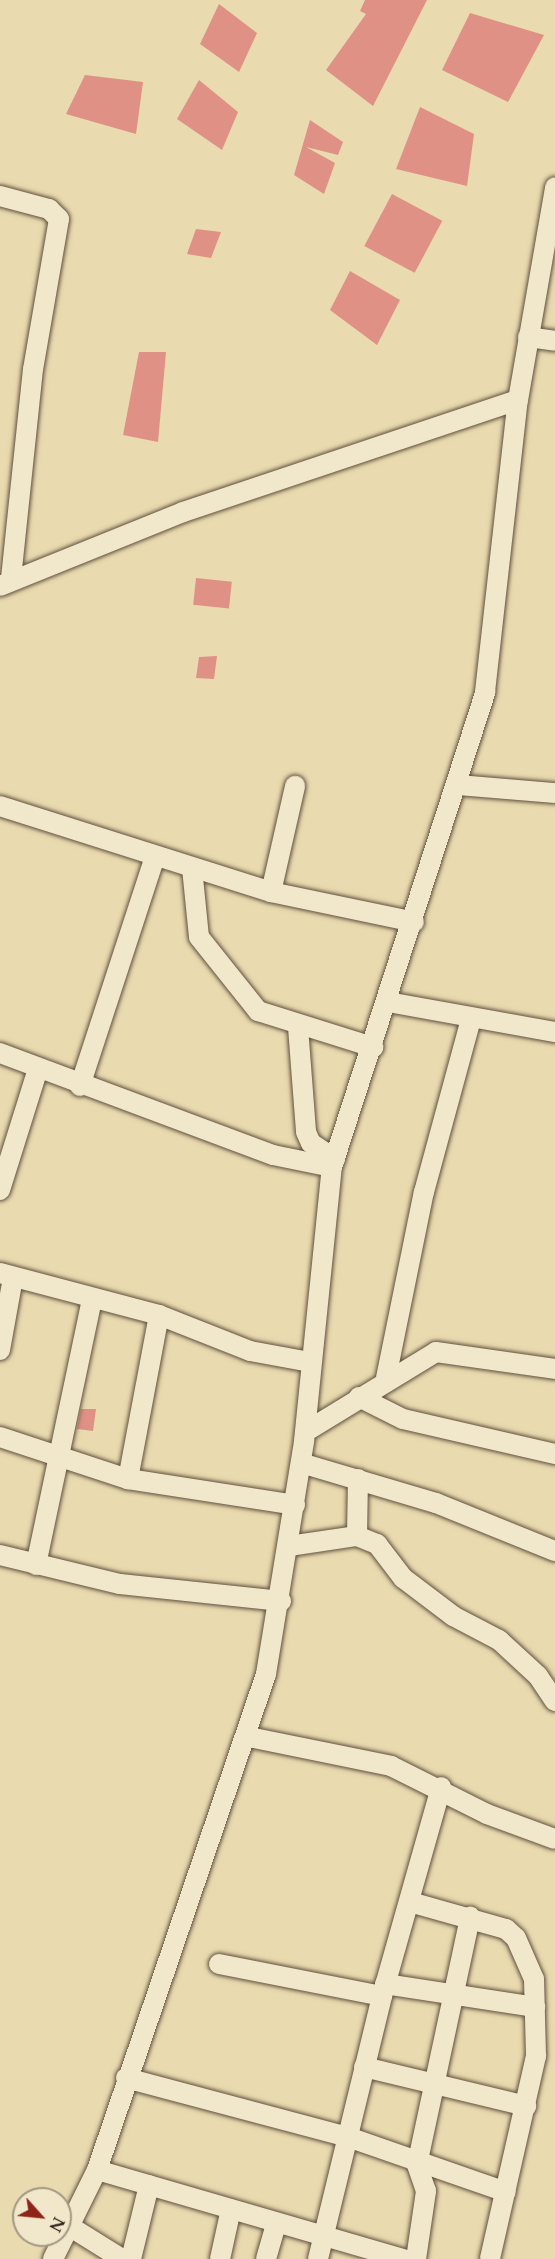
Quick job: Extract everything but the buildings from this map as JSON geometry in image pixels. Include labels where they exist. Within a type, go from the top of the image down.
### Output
[{"type":"street","points":[[72,2220],[97,2170],[126,2078],[249,1737],[281,1601],[305,1432],[310,1362],[333,1163],[459,785],[485,692],[518,400],[555,187]]},
{"type":"street","points":[[0,196],[49,208],[60,219],[33,369],[5,583],[183,512],[518,400]]},
{"type":"street","points":[[528,337],[555,341]]},
{"type":"street","points":[[459,785],[555,793]]},
{"type":"street","points":[[271,892],[295,786]]},
{"type":"street","points":[[0,806],[271,892],[414,922]]},
{"type":"street","points":[[80,1086],[155,856]]},
{"type":"street","points":[[192,868],[199,937],[206,949],[263,1016],[298,1028],[373,1047]]},
{"type":"street","points":[[388,1002],[471,1019],[555,1032]]},
{"type":"street","points":[[386,1378],[424,1192],[471,1019]]},
{"type":"street","points":[[298,1028],[311,1143],[333,1163]]},
{"type":"street","points":[[0,1053],[80,1086],[287,1158],[333,1163]]},
{"type":"street","points":[[0,1190],[38,1069]]},
{"type":"street","points":[[287,1158],[311,1143]]},
{"type":"street","points":[[0,1350],[7,1276],[159,1315],[198,1328],[214,1340],[310,1362]]},
{"type":"street","points":[[36,1565],[55,1457],[92,1299]]},
{"type":"street","points":[[128,1479],[159,1315]]},
{"type":"street","points":[[305,1432],[386,1378],[442,1350],[554,1363]]},
{"type":"street","points":[[359,1397],[403,1419],[555,1454]]},
{"type":"street","points":[[0,1437],[55,1457],[128,1479],[295,1505]]},
{"type":"street","points":[[301,1463],[358,1479],[494,1524],[555,1551]]},
{"type":"street","points":[[357,1536],[358,1479]]},
{"type":"street","points":[[289,1546],[357,1536],[384,1550],[403,1578],[453,1616],[499,1640],[538,1676],[555,1701]]},
{"type":"street","points":[[0,1555],[120,1584],[281,1601]]},
{"type":"street","points":[[249,1737],[391,1766],[441,1788],[487,1814],[555,1839]]},
{"type":"street","points":[[318,2259],[383,1990],[441,1788]]},
{"type":"street","points":[[410,1902],[470,1917],[516,1938],[534,1979],[536,2056],[490,2259]]},
{"type":"street","points":[[416,2259],[426,2191],[417,2165],[437,2084],[470,1917]]},
{"type":"street","points":[[219,1964],[383,1990],[454,1995],[535,2007]]},
{"type":"street","points":[[364,2067],[526,2106]]},
{"type":"street","points":[[126,2078],[348,2137],[417,2165],[506,2192]]},
{"type":"street","points":[[97,2170],[324,2235],[354,2251],[403,2259]]},
{"type":"street","points":[[131,2259],[149,2185]]},
{"type":"street","points":[[220,2259],[231,2209]]},
{"type":"street","points":[[266,2259],[276,2223]]},
{"type":"street","points":[[72,2228],[122,2259]]}]
